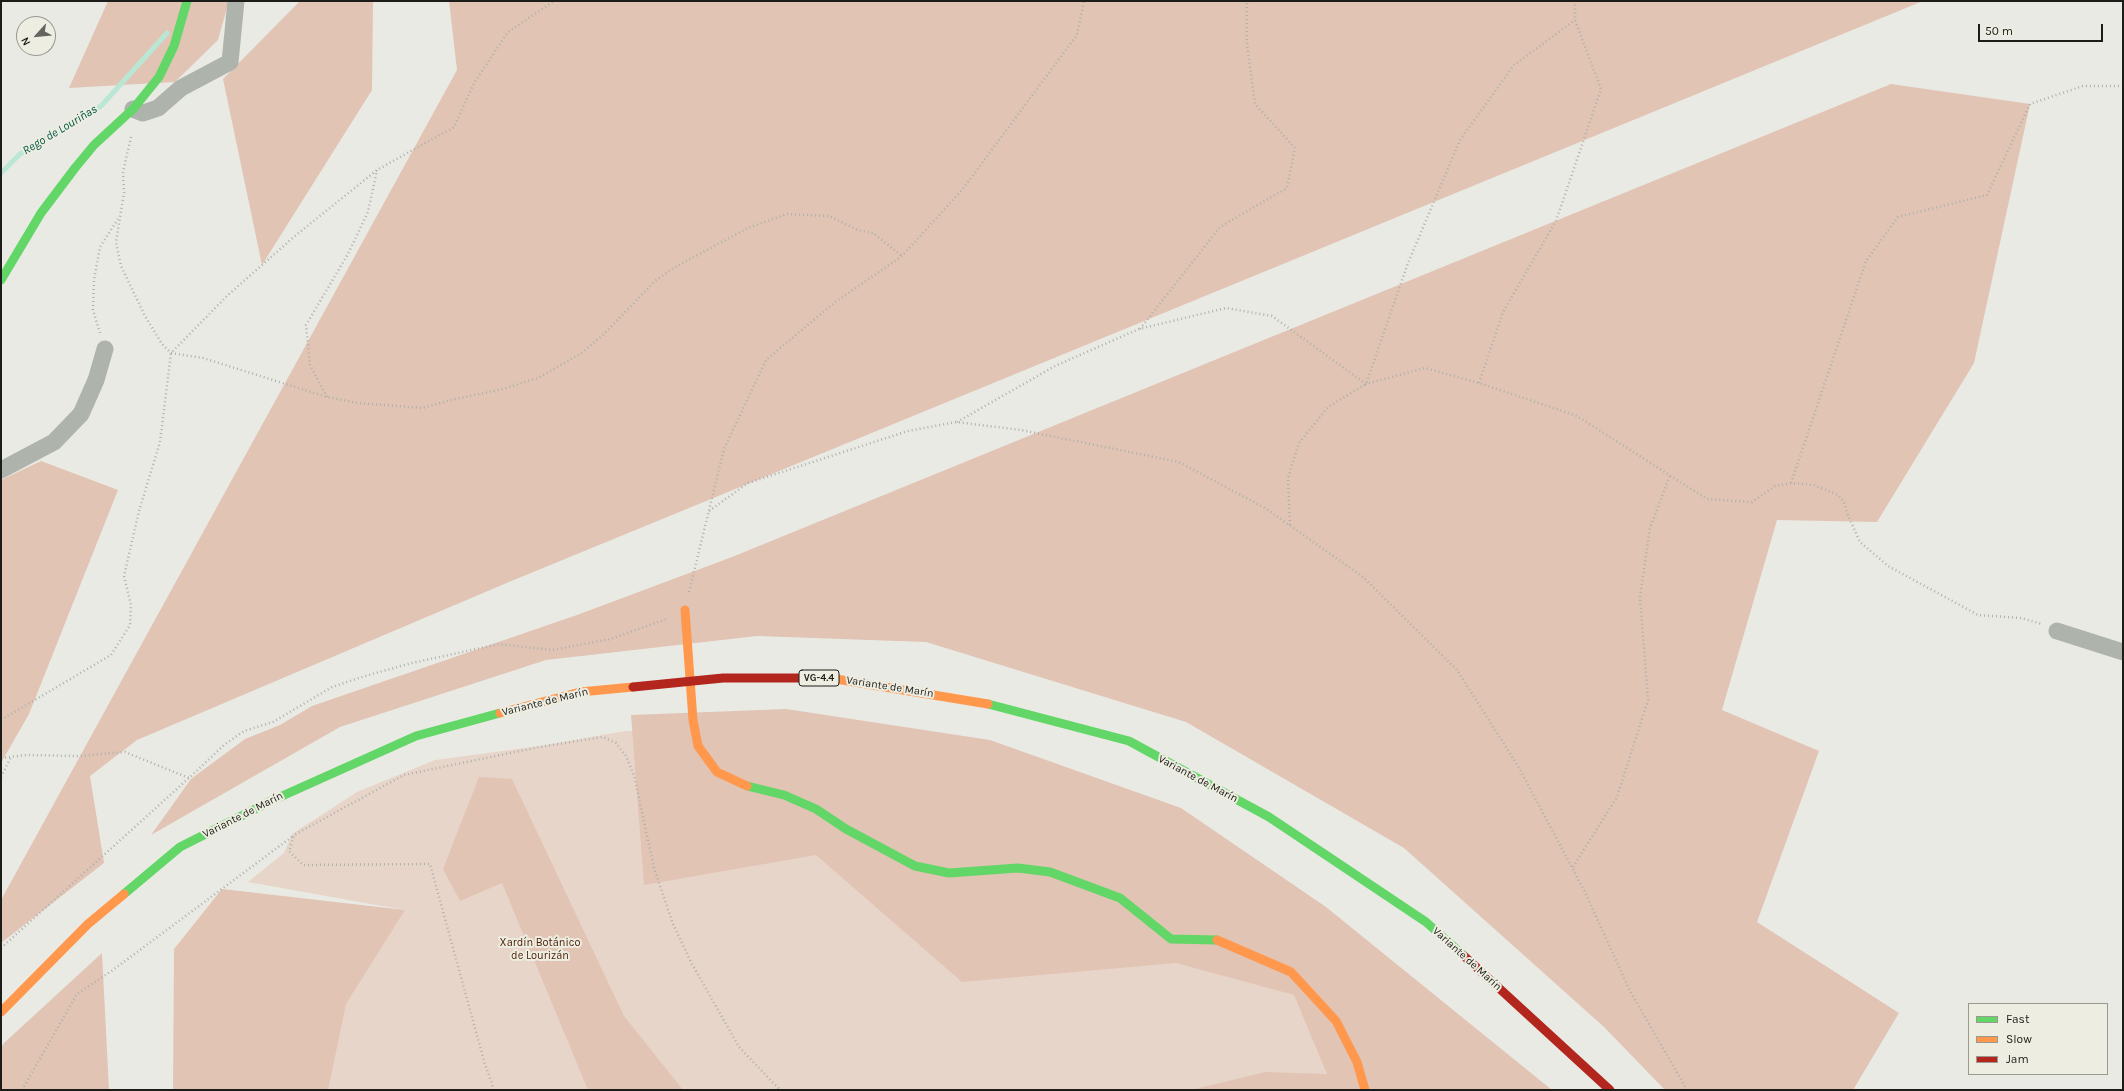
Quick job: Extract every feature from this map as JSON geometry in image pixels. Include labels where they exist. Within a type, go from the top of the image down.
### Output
[{"type":"main road","points":[[1,280],[41,213],[75,168],[94,145],[133,109],[159,77],[167,62],[182,24],[187,1]]},
{"type":"main road","points":[[685,610],[693,720],[698,746],[717,772],[749,787],[784,795],[816,809],[846,829],[915,866],[949,873],[1018,868],[1050,872],[1120,898],[1171,940],[1220,940],[1292,972],[1336,1021],[1357,1062],[1365,1090]]},
{"type":"main road","name":"Variante de Marín","points":[[1,1012],[88,924],[180,847],[271,801],[416,736],[580,692],[723,678],[830,678],[974,700],[1129,741],[1269,817],[1426,922],[1610,1090]]},
{"type":"street","points":[[133,109],[143,113],[158,108],[181,88],[230,62],[236,1]]},
{"type":"street","points":[[1,470],[54,442],[81,414],[96,380],[105,349]]},
{"type":"street","points":[[2057,631],[2123,652]]},
{"type":"path","points":[[1,720],[111,655],[130,625],[132,605],[124,576],[139,511],[160,442],[171,353],[228,295],[295,236],[377,170],[454,127],[474,83],[508,32],[554,1]]},
{"type":"path","points":[[1,948],[224,745],[244,731],[273,722],[332,687],[412,663],[499,644],[552,650],[610,639],[651,626],[685,610],[724,450],[766,360],[834,303],[902,256],[962,190],[1076,35],[1084,1]]},
{"type":"path","points":[[1140,329],[1220,227],[1286,188],[1295,148],[1255,104],[1247,44],[1247,1]]},
{"type":"path","points":[[1479,383],[1503,312],[1556,221],[1601,89],[1575,20],[1575,1]]},
{"type":"path","points":[[1366,384],[1408,263],[1460,140],[1514,64],[1575,20]]},
{"type":"path","points":[[1791,483],[1866,260],[1898,217],[1986,195],[2030,104],[2083,86],[2123,86]]},
{"type":"path","points":[[133,109],[135,119],[123,172],[124,192],[116,242],[121,266],[156,336],[171,353],[203,358],[327,397],[387,407],[422,408],[503,389],[538,378],[580,354],[602,336],[655,281],[677,266],[748,228],[787,214],[830,216],[858,230],[873,233],[902,256]]},
{"type":"path","points":[[327,397],[310,365],[306,325],[348,254],[368,212],[377,170]]},
{"type":"path","points":[[105,349],[93,310],[94,280],[100,247],[119,217]]},
{"type":"path","points":[[956,422],[1055,366],[1140,329],[1226,308],[1272,316],[1366,384]]},
{"type":"path","points":[[1290,526],[1288,478],[1299,443],[1328,407],[1366,384],[1425,368],[1479,383],[1577,416],[1708,498],[1752,502],[1775,486],[1791,483],[1814,485],[1838,495],[1844,502],[1847,513],[1860,542],[1888,566],[1978,615],[2021,618],[2040,623],[2057,631]]},
{"type":"path","points":[[708,511],[748,483],[908,431],[956,422],[1021,430],[1179,462],[1265,508],[1363,577],[1457,670],[1518,766],[1572,867],[1630,991],[1687,1090]]},
{"type":"path","points":[[1572,867],[1617,797],[1648,700],[1640,597],[1650,528],[1670,475]]},
{"type":"path","points":[[22,1090],[77,994],[113,970],[294,835],[404,775],[603,737],[616,743],[626,756],[634,775],[654,868],[673,924],[692,964],[739,1047],[780,1090]]},
{"type":"path","points":[[1,758],[79,756],[125,752],[189,778]]},
{"type":"path","points":[[1,777],[12,757]]},
{"type":"path","points":[[294,835],[289,851],[303,865],[430,864],[484,1060],[494,1090]]},
{"type":"green space","points":[[108,1],[229,1],[218,40],[175,82],[69,88]]},
{"type":"green space","points":[[300,1],[373,1],[372,90],[262,265],[223,79]]},
{"type":"green space","points":[[449,1],[1923,1],[509,582],[137,740],[90,776],[104,863],[1,943],[1,900],[457,70]]},
{"type":"green space","points":[[1891,84],[2030,104],[1974,363],[1877,522],[1777,520],[1722,710],[1819,751],[1757,922],[1899,1013],[1853,1090],[1665,1090],[1604,1027],[1404,848],[1186,722],[926,642],[757,636],[546,660],[340,727],[151,835],[191,779],[245,739],[280,725],[312,706],[577,615],[732,557]]},
{"type":"green space","points":[[41,461],[118,490],[29,714],[1,763],[1,480]]},
{"type":"green space","points":[[786,709],[990,740],[1181,808],[1326,907],[1552,1090],[1191,1090],[1265,1072],[1327,1074],[1294,995],[1176,963],[962,982],[816,855],[644,885],[631,715]]},
{"type":"green space","name":"Xardín Botánico de Lourizán","points":[[625,731],[667,732],[816,829],[1141,943],[1286,976],[1357,1090],[293,1090],[306,1017],[404,910],[248,882],[284,853],[292,834],[357,792],[435,760],[540,746]]},
{"type":"green space","points":[[479,777],[512,779],[624,1016],[683,1090],[588,1090],[502,883],[460,901],[443,869]]},
{"type":"green space","points":[[222,889],[405,910],[346,1004],[328,1090],[173,1090],[174,949]]},
{"type":"green space","points":[[102,953],[109,1090],[1,1090],[1,1048],[4,1043]]},
{"type":"waterway","name":"Rego de Louriñas","points":[[1,173],[20,154],[101,106],[167,33]]},
{"type":"traffic: fast","points":[[1,280],[41,213],[75,168],[94,145],[133,109],[159,77],[174,46],[187,1]]},
{"type":"traffic: fast","points":[[988,704],[1129,741],[1269,817],[1426,922],[1464,956]]},
{"type":"traffic: fast","points":[[124,894],[180,847],[271,801],[416,736],[500,713]]},
{"type":"traffic: fast","points":[[747,786],[784,795],[816,809],[846,829],[915,866],[949,873],[1018,868],[1050,872],[1120,898],[1171,939],[1217,940]]},
{"type":"traffic: slow","points":[[685,610],[693,720],[698,746],[717,772],[747,786]]},
{"type":"traffic: slow","points":[[817,678],[830,678],[988,704]]},
{"type":"traffic: slow","points":[[500,713],[580,692],[633,687]]},
{"type":"traffic: slow","points":[[1,1012],[88,924],[124,894]]},
{"type":"traffic: slow","points":[[1217,940],[1291,972],[1336,1021],[1357,1062],[1365,1090]]},
{"type":"traffic: jam","points":[[633,687],[723,678],[817,678]]},
{"type":"traffic: jam","points":[[1464,956],[1610,1090]]}]
